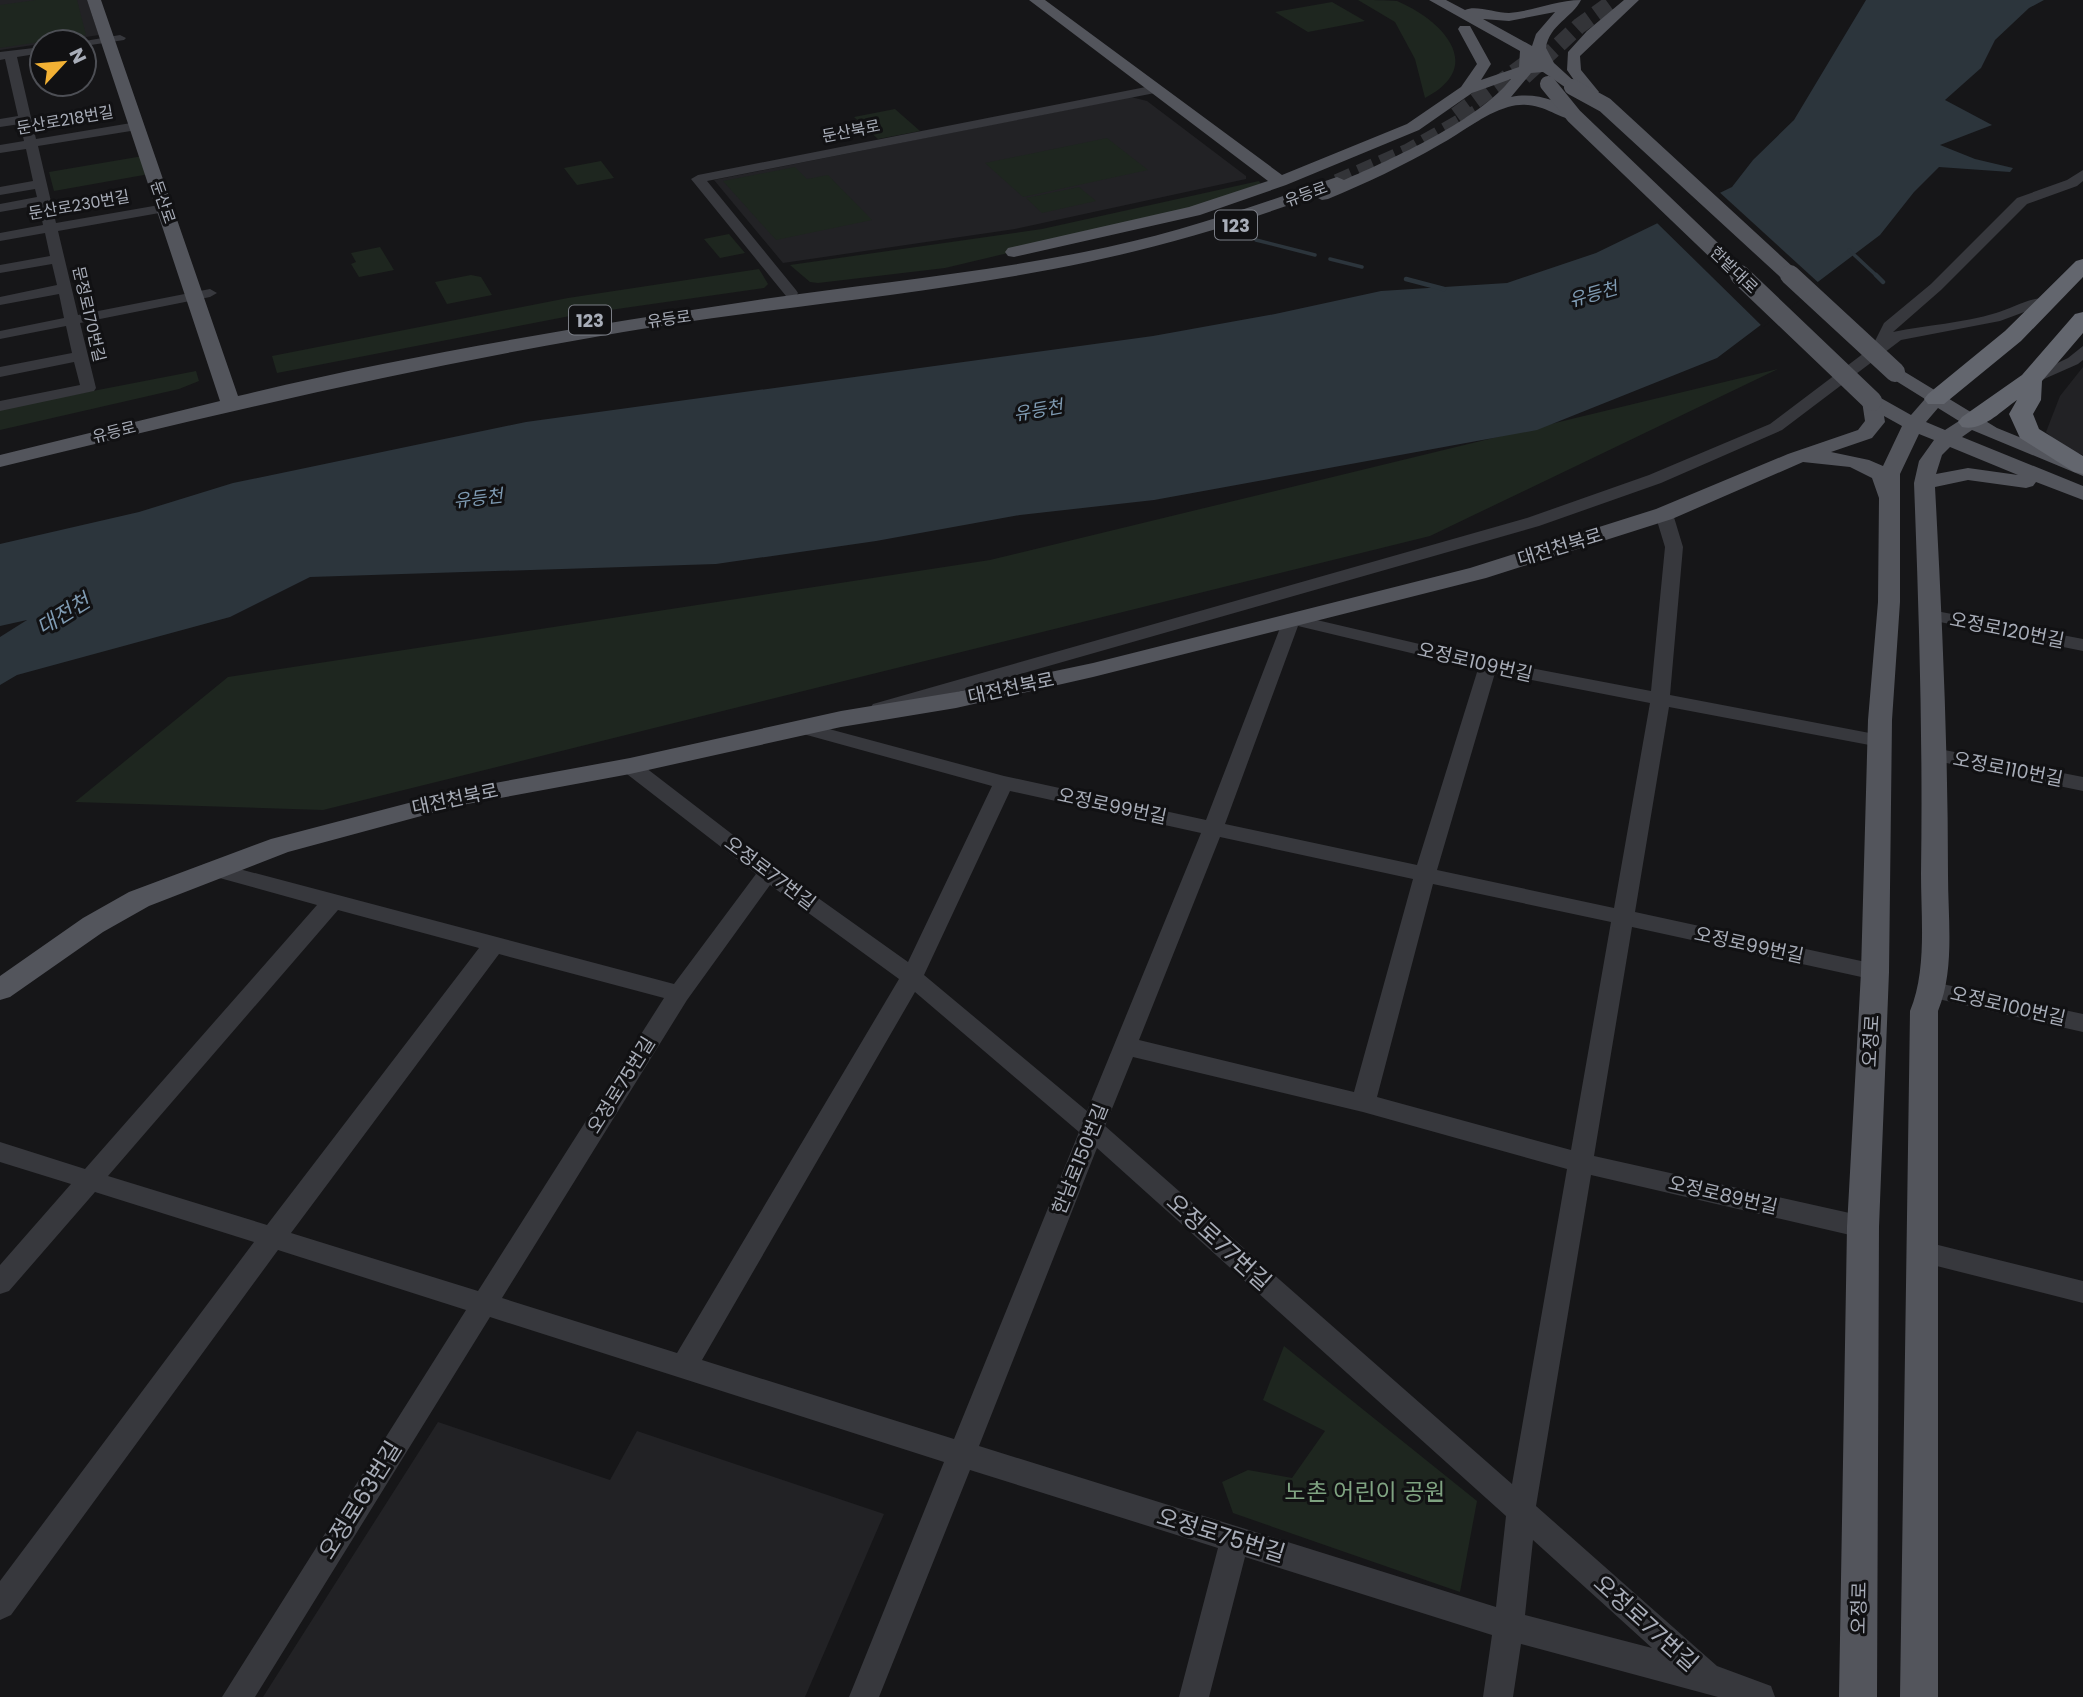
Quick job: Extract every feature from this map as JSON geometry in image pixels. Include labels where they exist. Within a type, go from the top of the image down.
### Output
[{"type":"highway","points":[[1936,399],[2013,336],[2083,265]]},
{"type":"highway","points":[[1970,422],[2030,380],[2083,319]]},
{"type":"highway","points":[[2030,380],[2029,400],[2021,414],[2029,433],[2083,468]]},
{"type":"main road","name":"둔산로","points":[[94,0],[114,39],[237,395]]},
{"type":"main road","name":"둔산로","points":[[107,0],[136,126],[165,208],[202,294]]},
{"type":"main road","points":[[1036,0],[1280,182]]},
{"type":"main road","points":[[1431,1],[1475,14],[1496,16],[1547,11],[1576,0]]},
{"type":"main road","points":[[1549,76],[1540,54],[1540,44],[1546,28],[1576,0]]},
{"type":"main road","points":[[1573,78],[1573,55],[1632,0]]},
{"type":"main road","name":"한밭대로","points":[[1431,1],[1465,29],[1527,69],[1549,76],[1573,78],[1583,95],[1605,105],[1895,372],[1970,422],[2083,468]]},
{"type":"main road","name":"한밭대로","points":[[1431,1],[1527,49],[1549,76],[1574,116],[1872,401],[1913,424],[2083,494]]},
{"type":"main road","points":[[1465,29],[1484,64],[1467,90]]},
{"type":"main road","points":[[1527,49],[1527,69]]},
{"type":"main road","name":"123","points":[[962,275],[1011,253],[1194,211],[1280,182],[1413,127],[1467,90],[1527,69]]},
{"type":"main road","name":"123","points":[[962,275],[1009,278],[1088,264],[1262,218],[1387,168],[1484,111],[1514,88],[1527,69]]},
{"type":"main road","points":[[1484,111],[1523,98],[1555,105],[1574,116]]},
{"type":"main road","name":"유등로","points":[[0,461],[237,395],[587,331],[1088,257],[1253,213],[1332,180]]},
{"type":"main road","name":"유등로","points":[[0,446],[544,327],[663,308],[962,275]]},
{"type":"main road","name":"오정로","points":[[1858,1697],[1863,1227],[1875,972],[1880,741],[1889,602],[1890,474],[1913,424],[1936,399]]},
{"type":"main road","points":[[1872,401],[1889,437],[1885,454],[1890,474]]},
{"type":"main road","name":"대전천북로","points":[[0,990],[93,925],[139,899],[280,845],[436,802],[630,766],[841,719],[956,700],[1180,650],[1291,619],[1478,573],[1664,514],[1795,458],[1865,434],[1875,422],[1872,401]]},
{"type":"main road","points":[[1919,1697],[1924,1011],[1933,990],[1936,817],[1931,615],[1924,483],[1928,460],[1938,446],[1970,422]]},
{"type":"main road","points":[[1795,458],[1838,458],[1873,468],[1884,479],[1891,502]]},
{"type":"main road","points":[[1924,483],[1968,474],[2003,477],[2083,494]]},
{"type":"street","points":[[98,41],[114,39]]},
{"type":"street","points":[[5,55],[28,52]]},
{"type":"street","name":"문정로170번길","points":[[0,406],[88,388],[45,201],[34,175],[26,119],[8,76],[5,55]]},
{"type":"street","name":"둔산북로","points":[[791,293],[698,180],[1156,89]]},
{"type":"street","points":[[0,123],[26,119]]},
{"type":"street","name":"둔산로218번길","points":[[0,149],[136,126]]},
{"type":"street","points":[[1878,348],[1889,326],[1936,287],[2022,201],[2071,183],[2083,174]]},
{"type":"street","points":[[0,191],[34,175]]},
{"type":"street","points":[[0,208],[45,201]]},
{"type":"street","name":"둔산로230번길","points":[[0,237],[165,208]]},
{"type":"street","points":[[0,270],[58,259]]},
{"type":"street","points":[[0,301],[65,288]]},
{"type":"street","points":[[0,335],[202,294]]},
{"type":"street","points":[[841,719],[1533,522],[1655,479],[1776,427],[1896,336],[2000,317],[2023,307],[2048,302]]},
{"type":"street","points":[[2030,380],[2073,360],[2083,351]]},
{"type":"street","points":[[0,372],[81,356]]},
{"type":"street","points":[[1497,1697],[1509,1626],[1521,1512],[1660,701],[1674,547],[1664,514]]},
{"type":"street","name":"오정로120번길","points":[[1931,615],[2083,645]]},
{"type":"street","name":"오정로109번길","points":[[1291,619],[1488,666],[1880,741]]},
{"type":"street","name":"한남로150번길","points":[[864,1697],[1213,828],[1291,619]]},
{"type":"street","points":[[956,700],[1096,646]]},
{"type":"street","points":[[1363,1103],[1424,874],[1488,666]]},
{"type":"street","name":"오정로99번길","points":[[803,728],[1004,783],[1875,972]]},
{"type":"street","name":"오정로110번길","points":[[1934,754],[2083,784]]},
{"type":"street","name":"오정로77번길","points":[[630,766],[768,873],[912,977],[1093,1129],[1716,1688]]},
{"type":"street","points":[[684,1366],[912,977],[1004,783]]},
{"type":"street","points":[[214,869],[679,994]]},
{"type":"street","name":"오정로75번길","points":[[484,1303],[679,994],[768,873]]},
{"type":"street","points":[[0,1283],[333,901]]},
{"type":"street","points":[[0,1605],[272,1237],[494,944]]},
{"type":"street","name":"오정로100번길","points":[[1933,990],[2083,1023]]},
{"type":"street","name":"오정로89번길","points":[[1126,1046],[1363,1103],[1582,1163],[1863,1227]]},
{"type":"street","name":"오정로75번길","points":[[0,1152],[1509,1626],[1716,1688],[1760,1697]]},
{"type":"street","points":[[1922,1252],[2083,1292]]},
{"type":"street","name":"오정로63번길","points":[[237,1697],[484,1303]]},
{"type":"street","points":[[1194,1697],[1235,1539]]},
{"type":"shaded area","points":[[0,0],[87,0],[97,28],[28,28],[28,46],[0,50]]},
{"type":"shaded area","points":[[1131,97],[1147,101],[1246,176],[1246,179],[1015,229],[783,263],[714,180]]},
{"type":"shaded area","points":[[2083,367],[2083,455],[2062,447],[2046,432],[2060,396]]},
{"type":"shaded area","points":[[438,1422],[610,1480],[637,1431],[884,1514],[805,1697],[263,1697]]},
{"type":"green space","points":[[36,0],[77,0],[84,28],[28,28],[28,44],[0,48],[0,5]]},
{"type":"green space","points":[[1358,0],[1397,1],[1414,9],[1442,32],[1451,45],[1455,58],[1453,72],[1443,85],[1425,98],[1415,59],[1395,22]]},
{"type":"green space","points":[[1332,2],[1365,21],[1308,32],[1275,12]]},
{"type":"green space","points":[[895,109],[920,131],[878,139],[854,117]]},
{"type":"green space","points":[[1107,138],[1148,170],[1023,197],[985,163]]},
{"type":"green space","points":[[149,155],[155,173],[54,191],[49,172]]},
{"type":"green space","points":[[601,161],[614,178],[577,185],[564,168]]},
{"type":"green space","points":[[795,167],[807,179],[828,175],[872,220],[776,240],[723,181]]},
{"type":"green space","points":[[1259,181],[1261,185],[1168,215],[945,268],[818,283],[810,282],[790,265],[1042,229]]},
{"type":"green space","points":[[1079,187],[1096,201],[1042,213],[1026,198]]},
{"type":"green space","points":[[729,234],[745,253],[720,258],[704,239]]},
{"type":"green space","points":[[380,247],[394,270],[359,277],[351,264],[356,262],[351,253]]},
{"type":"green space","points":[[759,269],[768,284],[764,288],[575,315],[277,373],[272,356],[568,298]]},
{"type":"green space","points":[[471,275],[481,277],[492,295],[447,304],[435,282]]},
{"type":"green space","points":[[1778,369],[1430,536],[323,810],[75,802],[228,677],[990,560]]},
{"type":"green space","points":[[196,371],[199,381],[179,389],[0,430],[0,409]]},
{"type":"green space","name":"노촌 어린이 공원","points":[[1284,1346],[1477,1501],[1460,1592],[1233,1513],[1222,1482],[1248,1470],[1292,1478],[1325,1431],[1263,1400]]},
{"type":"water","points":[[1866,0],[2044,0],[2029,8],[1995,40],[1981,68],[1945,100],[1992,125],[1940,145],[1975,159],[2013,168],[2010,172],[1939,167],[1914,192],[1880,235],[1717,358],[1537,430],[1154,500],[1020,515],[876,541],[716,564],[310,577],[230,617],[17,675],[0,685],[0,637],[27,620],[0,626],[0,544],[139,512],[233,483],[526,422],[1153,336],[1381,291],[1507,283],[1596,253],[1732,187],[1753,160],[1794,120]]},
{"type":"pier","points":[[1717,190],[1821,285],[1763,327],[1656,222]]},
{"type":"waterway","points":[[1256,240],[1315,255]]},
{"type":"waterway","points":[[1849,250],[1878,277]]},
{"type":"waterway","points":[[1330,259],[1362,267]]},
{"type":"waterway","points":[[1878,277],[1883,282]]},
{"type":"waterway","points":[[1406,279],[1444,289]]},
{"type":"tunnel","points":[[1524,77],[1579,26],[1615,0]]},
{"type":"tunnel","points":[[1456,115],[1532,59]]},
{"type":"tunnel","points":[[1337,182],[1409,151],[1476,113]]},
{"type":"water label","name":"유등천","points":[[1593,294]]},
{"type":"water label","name":"유등천","points":[[1038,410]]},
{"type":"water label","name":"유등천","points":[[478,498]]},
{"type":"water label","name":"대전천","points":[[63,614]]}]
